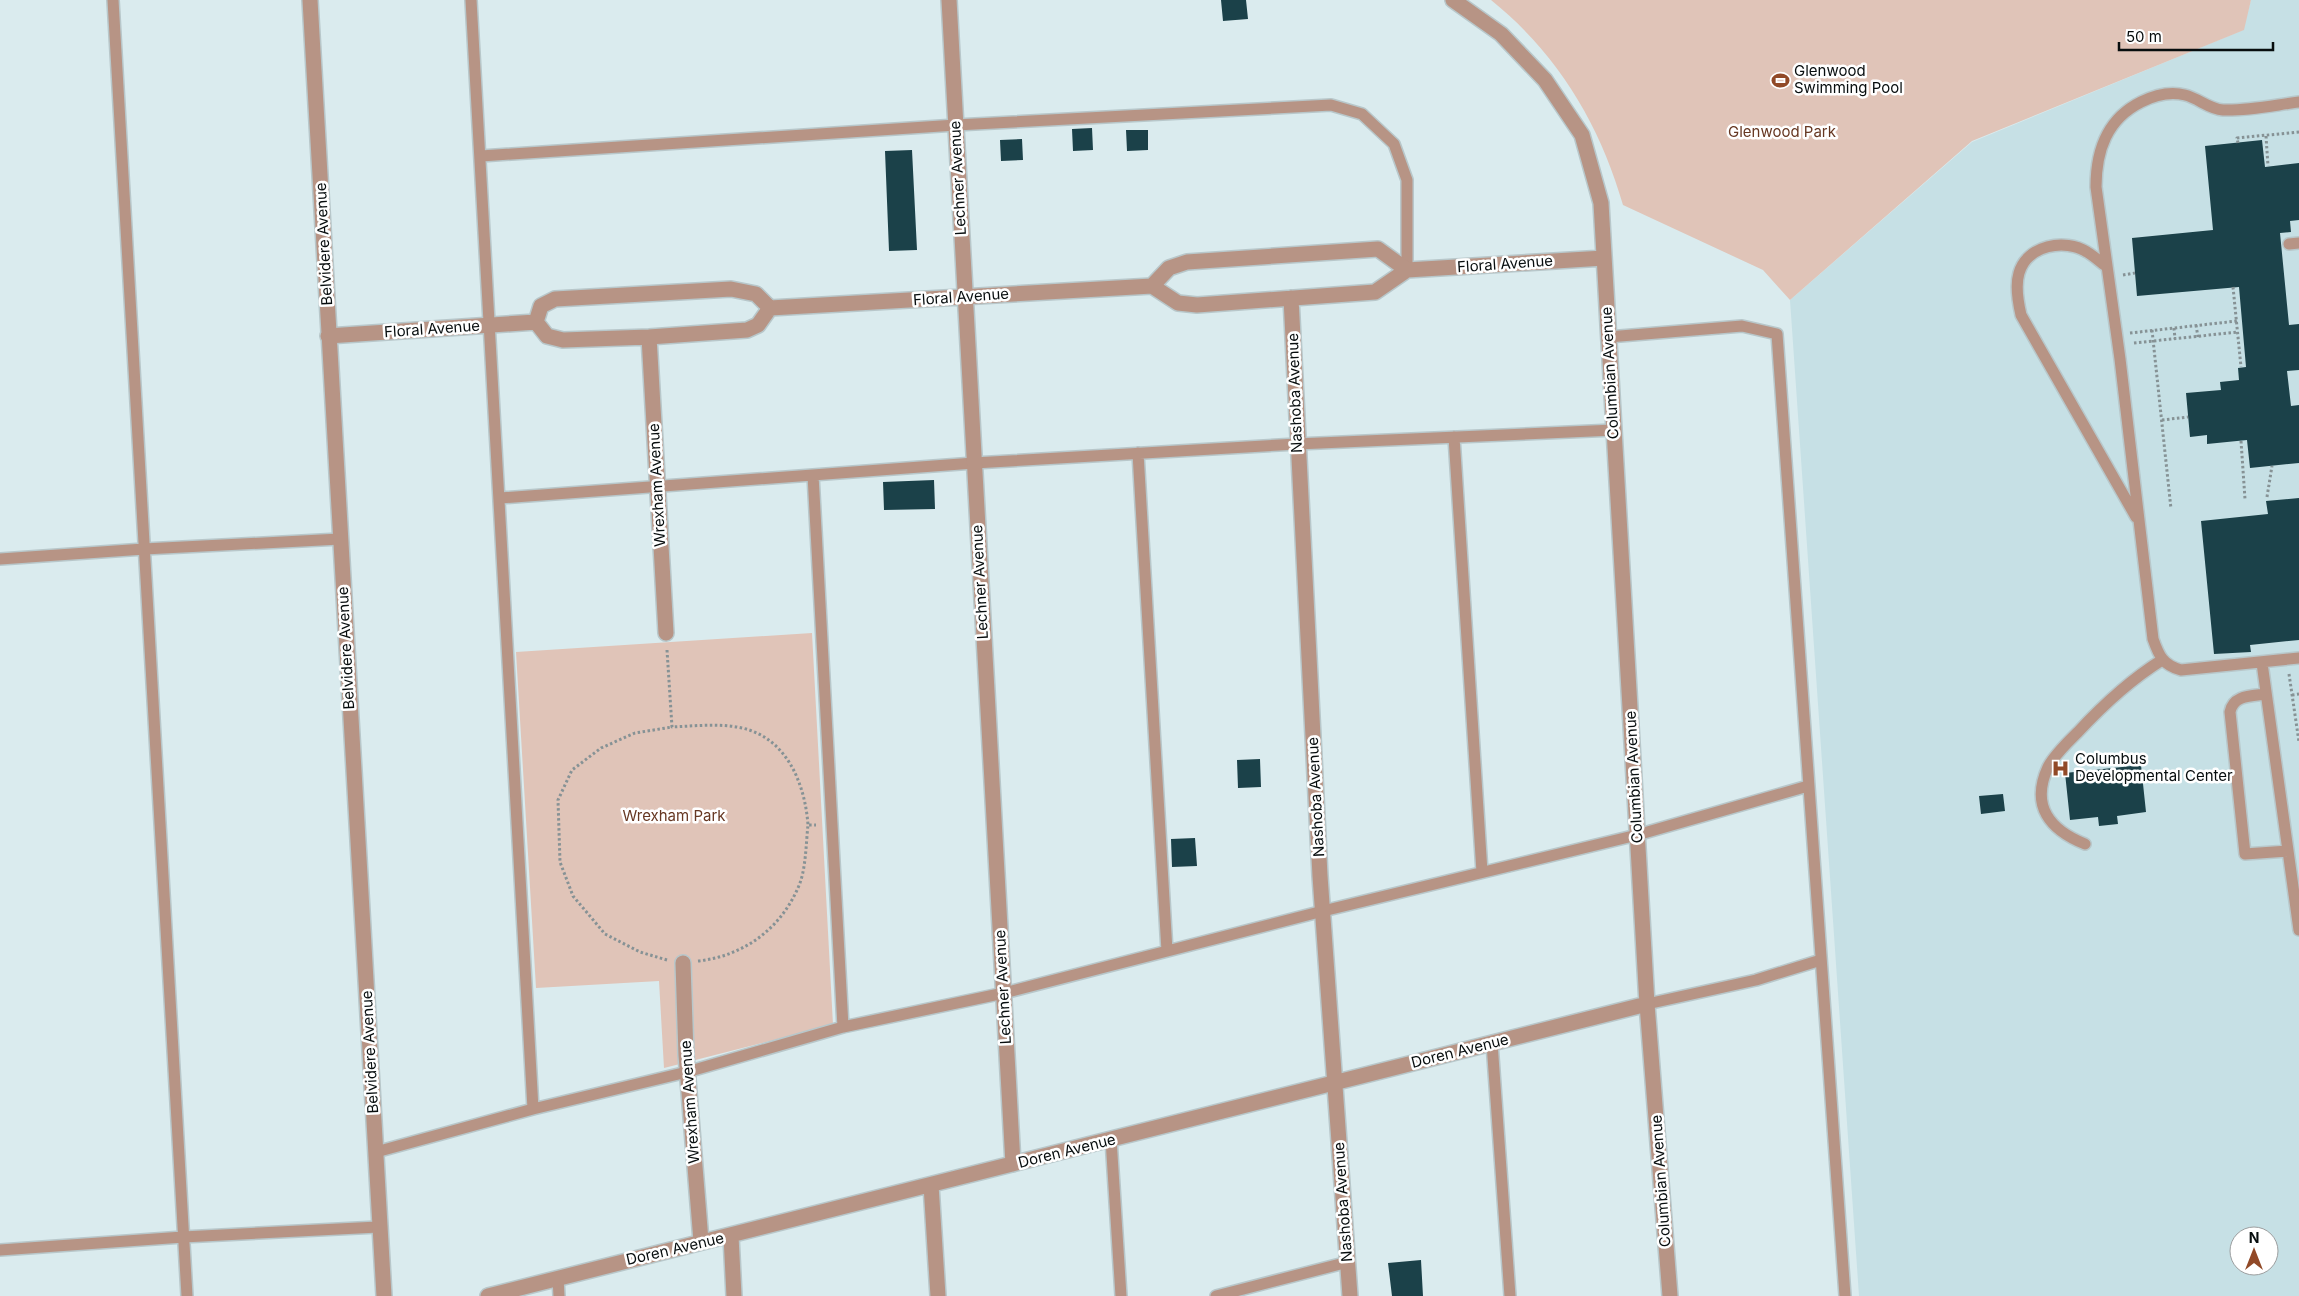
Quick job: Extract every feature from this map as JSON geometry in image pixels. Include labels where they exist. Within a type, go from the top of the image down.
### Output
[{"type":"street","name":"Belvidere Avenue","points":[[310,0],[376,1152],[378,1227],[384,1296]]},
{"type":"street","name":"Lechner Avenue","points":[[948,0],[1013,1164]]},
{"type":"street","name":"Columbian Avenue","points":[[1452,0],[1501,34],[1545,80],[1582,135],[1601,203],[1647,1004],[1670,1296]]},
{"type":"street","points":[[1378,248],[1407,270],[1375,292],[1197,305],[1178,303],[1152,286],[1169,268],[1187,262],[1378,248]]},
{"type":"street","name":"Floral Avenue","points":[[1407,270],[1604,258]]},
{"type":"street","name":"Floral Avenue","points":[[770,308],[1152,286]]},
{"type":"street","points":[[731,289],[756,294],[770,308],[758,325],[747,330],[649,337],[563,340],[547,336],[536,322],[541,306],[555,299],[731,289]]},
{"type":"street","name":"Nashoba Avenue","points":[[1291,298],[1297,444],[1323,911],[1350,1296]]},
{"type":"street","name":"Floral Avenue","points":[[328,336],[536,322]]},
{"type":"street","name":"Wrexham Avenue","points":[[649,337],[666,634]]},
{"type":"street","name":"Wrexham Avenue","points":[[683,962],[687,1072],[701,1241]]},
{"type":"street","name":"Doren Avenue","points":[[488,1296],[701,1241],[731,1236],[931,1186],[1647,1004]]},
{"type":"street","points":[[931,1186],[938,1296]]},
{"type":"street","points":[[731,1236],[734,1296]]},
{"type":"lane","points":[[113,0],[187,1296]]},
{"type":"lane","points":[[471,0],[491,325],[533,1110]]},
{"type":"lane","points":[[2293,659],[2181,670],[2168,666],[2158,656],[2153,639],[2117,339],[2096,186],[2096,165],[2103,140],[2114,121],[2129,107],[2165,93],[2184,95],[2222,110],[2299,102]]},
{"type":"lane","points":[[480,156],[1331,105],[1362,114],[1394,144],[1407,180],[1407,270]]},
{"type":"lane","points":[[2106,266],[2086,251],[2060,244],[2034,252],[2019,272],[2018,299],[2021,315],[2139,522]]},
{"type":"lane","points":[[1608,337],[1742,326],[1777,334],[1845,1296]]},
{"type":"lane","points":[[500,498],[974,463],[1297,444],[1614,430]]},
{"type":"lane","points":[[1454,437],[1482,872]]},
{"type":"lane","points":[[1138,454],[1167,951]]},
{"type":"lane","points":[[813,475],[843,1027]]},
{"type":"lane","points":[[0,559],[144,549],[340,539]]},
{"type":"lane","points":[[2085,844],[2072,838],[2052,824],[2042,805],[2042,786],[2049,766],[2114,694],[2162,660]]},
{"type":"lane","points":[[2262,663],[2299,930]]},
{"type":"lane","points":[[2266,694],[2237,699],[2231,704],[2230,712],[2245,854],[2288,851]]},
{"type":"lane","points":[[376,1152],[533,1110],[687,1072],[843,1027],[1004,993],[1323,911],[1637,835],[1808,786]]},
{"type":"lane","points":[[1647,1004],[1756,980],[1821,960]]},
{"type":"lane","points":[[1492,1043],[1510,1296]]},
{"type":"lane","points":[[1111,1140],[1121,1296]]},
{"type":"lane","points":[[0,1250],[184,1237],[378,1227]]},
{"type":"lane","points":[[1216,1296],[1348,1262]]},
{"type":"lane","points":[[558,1278],[559,1296]]},
{"type":"path","points":[[2238,142],[2237,138],[2299,132]]},
{"type":"path","points":[[2266,136],[2268,166]]},
{"type":"path","points":[[2233,287],[2242,367]]},
{"type":"path","points":[[2117,339],[2152,330],[2237,321]]},
{"type":"path","points":[[2196,325],[2198,336]]},
{"type":"path","points":[[2174,328],[2175,339]]},
{"type":"path","points":[[2152,330],[2171,509]]},
{"type":"path","points":[[2117,339],[2153,341],[2238,332]]},
{"type":"path","points":[[2162,420],[2188,417]]},
{"type":"path","points":[[2241,440],[2245,500]]},
{"type":"path","points":[[2267,498],[2273,473],[2272,466]]},
{"type":"path","points":[[666,634],[672,727]]},
{"type":"path","points":[[2293,659],[2292,695],[2299,742]]},
{"type":"path","points":[[2292,695],[2299,694]]},
{"type":"path","points":[[720,725],[742,728],[759,735],[780,750],[796,772],[807,804],[808,826],[800,881],[785,912],[755,942],[728,955],[683,962],[640,952],[605,934],[573,896],[560,862],[558,800],[572,770],[601,748],[635,733],[672,727],[720,725]]},
{"type":"path","points":[[808,826],[832,824]]},
{"type":"shaded area","name":"Columbus Developmental Center","points":[[2251,0],[2299,0],[2299,1296],[1859,1296],[1790,300],[1972,142],[2243,30]]},
{"type":"green space","name":"Glenwood Park","points":[[1491,0],[2251,0],[2244,30],[1972,141],[1790,300],[1763,270],[1623,205],[1602,146],[1573,92],[1536,43]]},
{"type":"green space","name":"Wrexham Park","points":[[812,633],[833,1025],[664,1068],[659,981],[536,988],[516,652]]},
{"type":"building","points":[[1221,0],[1246,0],[1248,19],[1223,21]]},
{"type":"building","points":[[1092,128],[1093,150],[1073,151],[1072,129]]},
{"type":"building","points":[[1126,130],[1148,130],[1148,150],[1127,151]]},
{"type":"building","points":[[1022,139],[1023,160],[1001,161],[1000,140]]},
{"type":"building","points":[[2262,140],[2265,167],[2299,163],[2299,220],[2290,221],[2291,232],[2280,233],[2289,325],[2299,324],[2299,370],[2287,371],[2291,406],[2299,405],[2299,463],[2250,468],[2247,440],[2207,444],[2207,435],[2190,437],[2186,393],[2221,390],[2220,382],[2239,380],[2238,368],[2246,367],[2239,287],[2137,296],[2132,238],[2213,230],[2205,146]]},
{"type":"building","points":[[912,150],[917,250],[889,251],[885,151]]},
{"type":"building","points":[[934,480],[935,509],[884,510],[883,482]]},
{"type":"building","points":[[2299,498],[2299,640],[2250,645],[2251,652],[2214,654],[2201,521],[2268,514],[2266,501]]},
{"type":"building","points":[[1260,759],[1261,787],[1238,788],[1237,760]]},
{"type":"building","points":[[2141,765],[2146,812],[2117,816],[2118,824],[2099,826],[2098,817],[2070,820],[2065,773]]},
{"type":"building","points":[[2003,794],[2005,811],[1981,814],[1979,796]]},
{"type":"building","points":[[1195,838],[1197,866],[1172,867],[1171,839]]},
{"type":"building","points":[[1421,1260],[1423,1296],[1392,1296],[1388,1263]]},
{"type":"place","name":"Glenwood Swimming Pool","points":[[1780,80]]},
{"type":"place","name":"Columbus Developmental Center","points":[[2061,768]]}]
